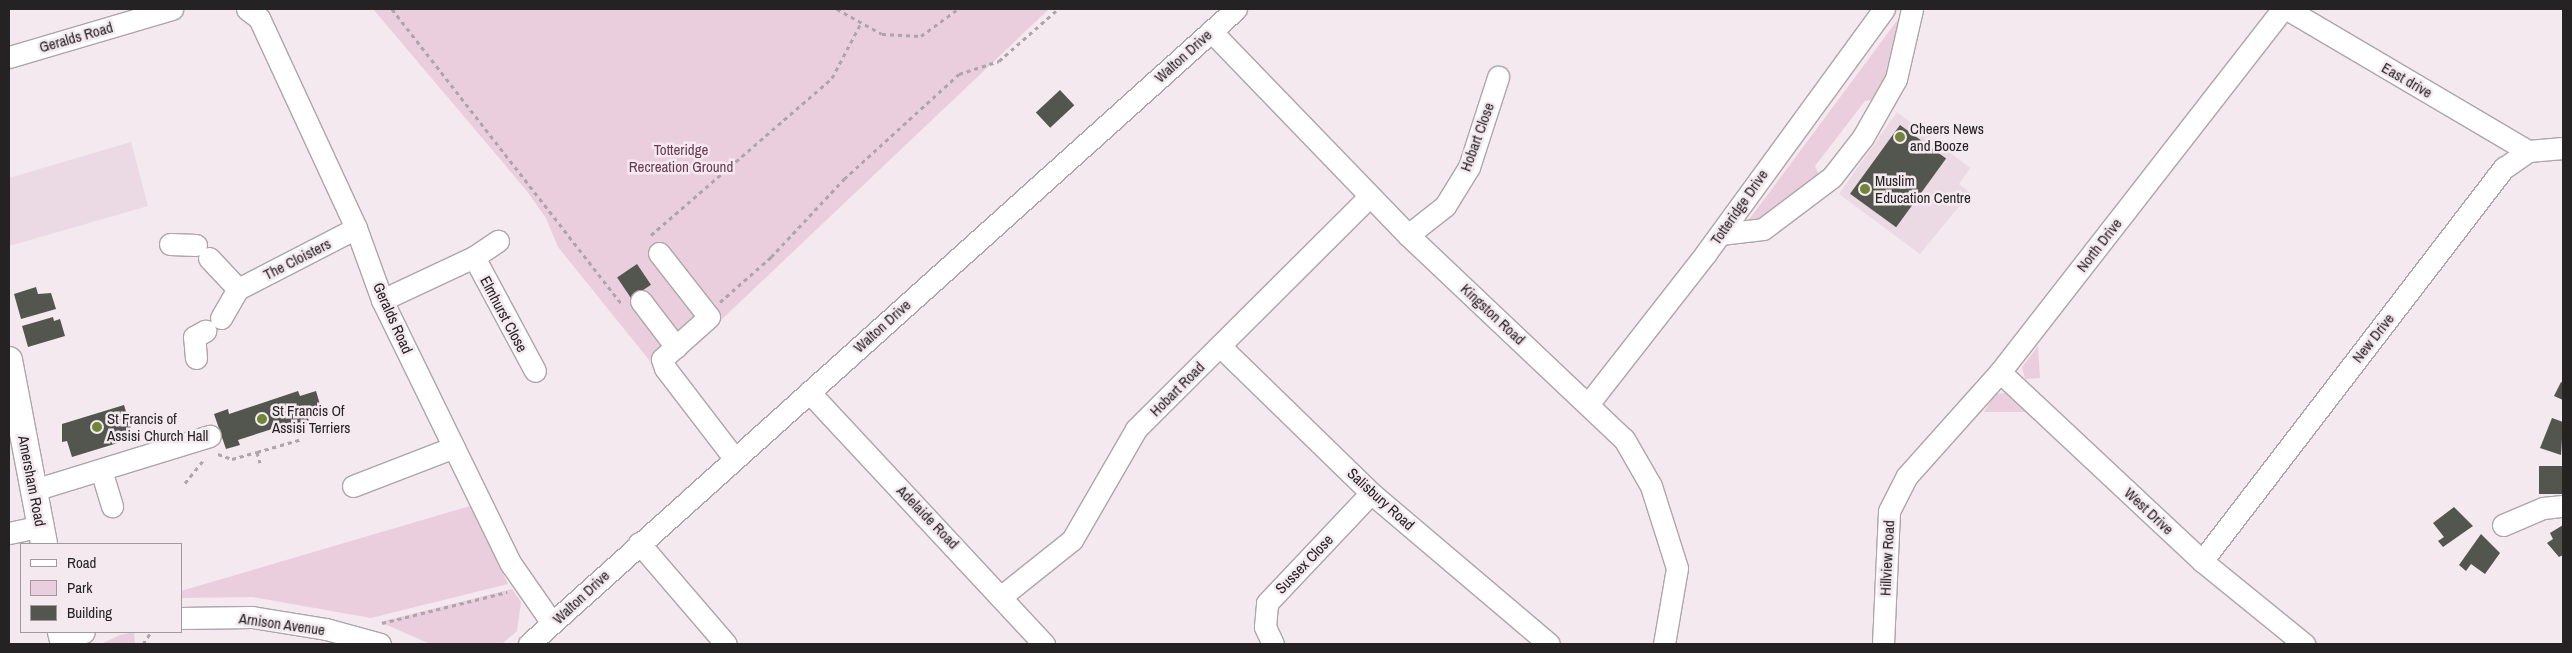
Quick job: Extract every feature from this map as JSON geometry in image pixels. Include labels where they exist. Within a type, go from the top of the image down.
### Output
[{"type":"main road","name":"Amersham Road","points":[[9,360],[43,535]]},
{"type":"street","name":"Geralds Road","points":[[9,57],[172,9]]},
{"type":"street","name":"Geralds Road","points":[[246,9],[259,18],[356,228],[382,300],[511,564],[552,623]]},
{"type":"street","name":"Walton Drive","points":[[529,644],[1236,9]]},
{"type":"street","name":"Totteridge Drive","points":[[1589,403],[1720,234],[1884,9]]},
{"type":"street","points":[[1720,234],[1763,229],[1832,177],[1863,137],[1896,78],[1912,9]]},
{"type":"street","name":"North Drive","points":[[1907,476],[2000,372],[2283,9]]},
{"type":"street","name":"East drive","points":[[2287,9],[2528,150]]},
{"type":"street","name":"Kingston Road","points":[[1211,31],[1408,235],[1589,403],[1624,439],[1651,486],[1677,568],[1664,644]]},
{"type":"street","name":"Hobart Close","points":[[1408,235],[1445,206],[1469,167],[1498,77]]},
{"type":"street","points":[[2528,150],[2563,148]]},
{"type":"street","name":"New Drive","points":[[2202,561],[2504,168],[2528,150]]},
{"type":"street","name":"Hobart Road","points":[[1003,595],[1072,540],[1136,429],[1370,196]]},
{"type":"street","name":"The Cloisters","points":[[238,289],[356,228]]},
{"type":"street","name":"Elmhurst Close","points":[[382,300],[474,257],[498,241]]},
{"type":"street","points":[[170,244],[202,252],[238,289],[221,318]]},
{"type":"street","points":[[659,253],[710,317],[662,359],[664,368],[734,458]]},
{"type":"street","name":"Elmhurst Close","points":[[474,257],[535,370]]},
{"type":"street","points":[[642,301],[676,347]]},
{"type":"street","points":[[196,358],[194,337],[205,331]]},
{"type":"street","name":"Salisbury Road","points":[[1220,346],[1371,493],[1549,644]]},
{"type":"street","name":"West Drive","points":[[2000,372],[2202,561],[2304,644]]},
{"type":"street","name":"Adelaide Road","points":[[809,392],[1003,595],[1044,644]]},
{"type":"street","points":[[34,490],[210,441]]},
{"type":"street","points":[[353,486],[454,447]]},
{"type":"street","points":[[101,470],[112,506]]},
{"type":"street","name":"Hillview Road","points":[[1883,644],[1890,511],[1907,476]]},
{"type":"street","name":"Sussex Close","points":[[1273,644],[1265,627],[1267,603],[1371,493]]},
{"type":"street","points":[[2503,525],[2543,508],[2563,506]]},
{"type":"street","points":[[9,533],[43,535]]},
{"type":"street","points":[[640,543],[726,644]]},
{"type":"street","name":"Arnison Avenue","points":[[182,618],[252,617],[324,637],[374,642]]},
{"type":"path","points":[[392,9],[624,305],[642,301]]},
{"type":"path","points":[[837,9],[882,34],[921,36],[958,9]]},
{"type":"path","points":[[710,317],[725,295],[771,257],[844,179],[959,74],[999,61],[1058,9]]},
{"type":"path","points":[[659,253],[646,239],[832,78],[861,23]]},
{"type":"path","points":[[185,484],[210,441],[232,459],[302,439]]},
{"type":"path","points":[[256,452],[260,462]]},
{"type":"path","points":[[374,642],[371,626],[527,587]]},
{"type":"path","points":[[143,644],[150,633]]},
{"type":"shaded area","points":[[1897,112],[1970,168],[1959,184],[1970,193],[1920,254],[1839,194]]},
{"type":"shaded area","points":[[131,142],[148,206],[9,246],[9,178]]},
{"type":"green space","name":"Totteridge Recreation Ground","points":[[373,9],[1049,9],[662,376],[558,247],[546,218],[526,190]]},
{"type":"green space","points":[[1902,14],[1911,24],[1875,99],[1865,101],[1815,166],[1819,175],[1757,230],[1745,225]]},
{"type":"green space","points":[[2038,346],[2040,378],[2025,379],[2022,367]]},
{"type":"green space","points":[[2005,393],[2015,396],[2030,412],[1984,412],[1995,394]]},
{"type":"green space","points":[[470,506],[508,584],[371,618],[252,597],[182,598],[182,591]]},
{"type":"green space","points":[[512,589],[521,602],[517,631],[502,644],[430,644],[380,622]]},
{"type":"green space","points":[[134,633],[135,644],[101,644],[120,635]]},
{"type":"building","points":[[1060,90],[1074,105],[1050,128],[1036,113]]},
{"type":"building","points":[[1900,125],[1946,159],[1896,227],[1850,194]]},
{"type":"building","points":[[637,264],[651,285],[631,298],[617,277]]},
{"type":"building","points":[[36,287],[38,294],[51,293],[56,309],[21,319],[14,294]]},
{"type":"building","points":[[53,317],[54,321],[60,319],[65,336],[28,347],[22,326]]},
{"type":"building","points":[[2561,382],[2563,383],[2563,400],[2554,396]]},
{"type":"building","name":"St Francis Of Assisi Terriers","points":[[298,391],[300,396],[316,391],[322,411],[307,416],[310,423],[293,428],[291,423],[238,440],[240,445],[226,449],[214,414],[228,409],[229,414]]},
{"type":"building","name":"St Francis of Assisi Church Hall","points":[[124,405],[134,438],[72,457],[67,441],[62,442],[62,424]]},
{"type":"building","points":[[2552,418],[2563,422],[2561,455],[2540,448]]},
{"type":"building","points":[[2539,466],[2563,466],[2563,494],[2539,494]]},
{"type":"building","points":[[2454,507],[2473,526],[2443,547],[2438,541],[2444,537],[2433,523]]},
{"type":"building","points":[[2563,525],[2563,555],[2559,557],[2547,543],[2553,539],[2550,533]]},
{"type":"building","points":[[2481,534],[2500,553],[2485,574],[2471,564],[2466,571],[2459,565]]},
{"type":"place","name":"Cheers News and Booze","points":[[1900,137]]},
{"type":"place","name":"Muslim Education Centre","points":[[1865,189]]},
{"type":"place","name":"St Francis Of Assisi Terriers","points":[[262,419]]},
{"type":"place","name":"St Francis of Assisi Church Hall","points":[[97,427]]}]
